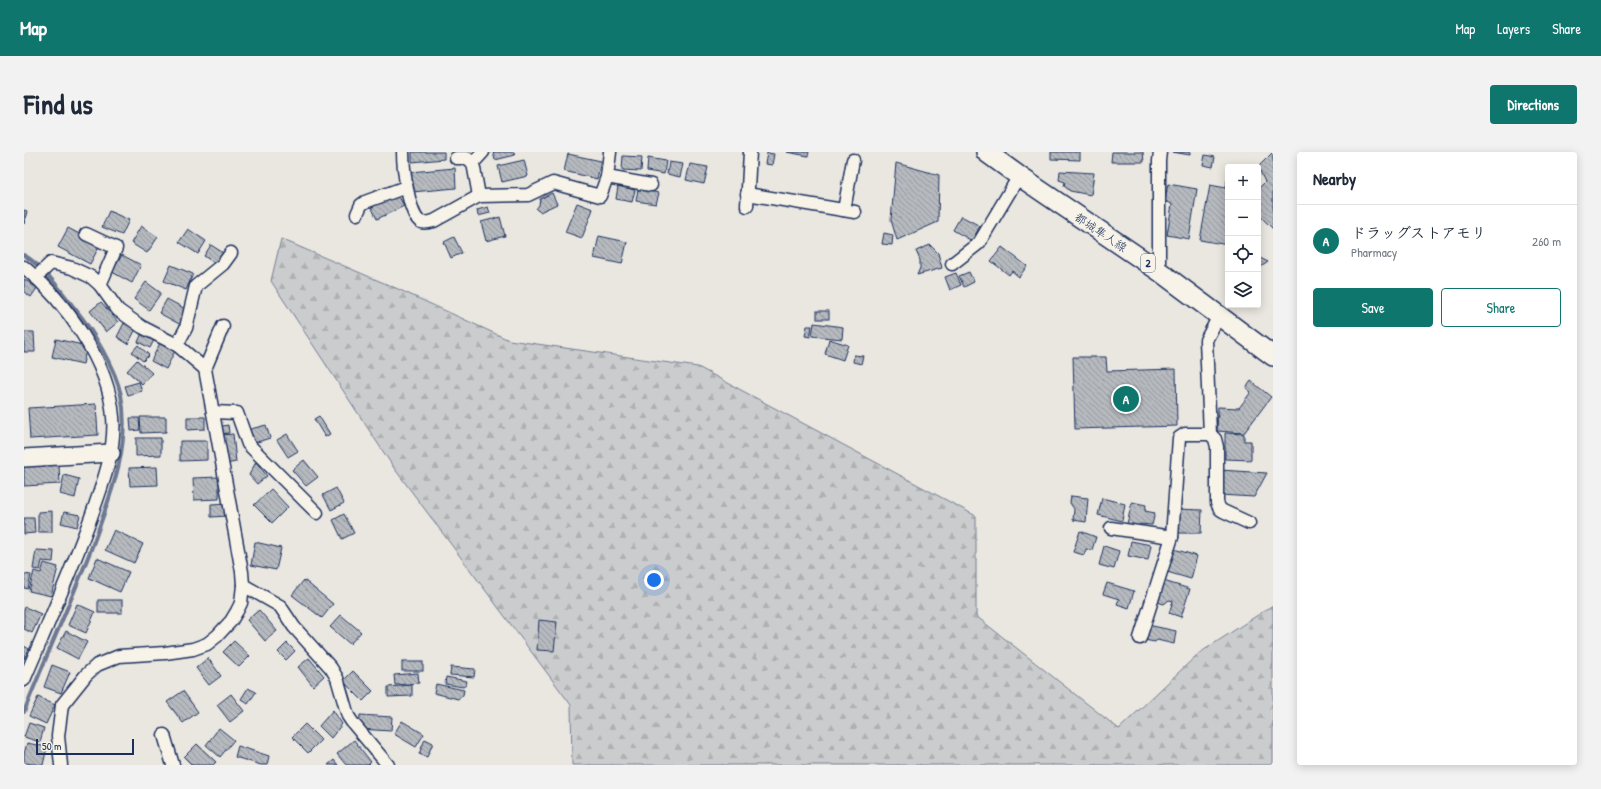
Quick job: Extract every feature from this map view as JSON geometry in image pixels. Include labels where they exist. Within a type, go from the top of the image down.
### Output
[{"type":"main road","name":"都城隼人線","points":[[986,152],[1018,176],[1159,271],[1273,356]]},
{"type":"street","points":[[403,152],[406,186],[413,210],[421,222],[434,221],[479,196],[528,195],[553,183],[600,196],[607,177],[610,152]]},
{"type":"street","points":[[474,163],[483,152]]},
{"type":"street","points":[[750,152],[747,200],[850,211],[853,160]]},
{"type":"street","points":[[1159,271],[1160,152]]},
{"type":"street","points":[[456,158],[467,158],[474,163],[479,196]]},
{"type":"street","points":[[952,264],[979,243],[1018,176]]},
{"type":"street","points":[[607,177],[650,185]]},
{"type":"street","points":[[357,214],[365,202],[406,186]]},
{"type":"street","points":[[86,234],[116,248],[100,285]]},
{"type":"street","points":[[177,345],[186,328],[196,286],[223,264],[231,253]]},
{"type":"street","points":[[41,272],[51,263],[72,268],[91,277],[100,285],[118,310],[142,328],[177,345],[205,369]]},
{"type":"street","points":[[24,266],[41,272],[79,327],[90,346],[101,372],[113,413],[111,453],[105,479],[79,551],[24,680]]},
{"type":"street","points":[[1219,316],[1206,340],[1210,434],[1215,439],[1217,447],[1217,503],[1223,511],[1249,523]]},
{"type":"street","points":[[61,765],[58,736],[62,704],[86,675],[97,665],[119,656],[179,651],[193,649],[207,644],[231,621],[240,603],[243,585],[242,572],[205,369],[223,326]]},
{"type":"street","points":[[213,412],[237,413],[248,444],[317,513]]},
{"type":"street","points":[[1140,638],[1172,537],[1179,438],[1184,434],[1210,434]]},
{"type":"street","points":[[24,458],[111,453]]},
{"type":"street","points":[[1111,528],[1172,537]]},
{"type":"street","points":[[243,585],[280,606],[294,627],[323,658],[337,678],[348,716],[388,765]]},
{"type":"street","points":[[164,735],[173,765]]},
{"type":"green space","points":[[281,239],[398,289],[509,340],[698,367],[976,516],[976,616],[1119,729],[1198,654],[1273,605],[1273,765],[572,765],[571,705],[394,468],[271,281]]},
{"type":"building","points":[[412,152],[444,152],[444,159],[412,162]]},
{"type":"building","points":[[493,152],[514,152],[515,155],[495,160]]},
{"type":"building","points":[[786,152],[809,152],[808,156]]},
{"type":"building","points":[[1051,152],[1080,152],[1080,160],[1051,159]]},
{"type":"building","points":[[1112,152],[1143,152],[1144,162],[1111,162]]},
{"type":"building","points":[[1172,152],[1190,152],[1190,155]]},
{"type":"building","points":[[1273,152],[1273,229],[1261,217],[1261,186],[1265,182],[1261,173],[1261,164]]},
{"type":"building","points":[[767,153],[774,154],[772,165],[765,164]]},
{"type":"building","points":[[568,154],[601,161],[597,179],[564,171]]},
{"type":"building","points":[[1205,155],[1215,157],[1213,167],[1203,165]]},
{"type":"building","points":[[623,156],[642,157],[641,171],[622,170]]},
{"type":"building","points":[[648,158],[666,161],[664,174],[647,171]]},
{"type":"building","points":[[524,160],[528,176],[502,182],[498,166]]},
{"type":"building","points":[[669,162],[683,164],[680,177],[667,174]]},
{"type":"building","points":[[896,163],[939,175],[938,222],[897,240],[891,220]]},
{"type":"building","points":[[690,164],[708,167],[704,184],[686,180]]},
{"type":"building","points":[[455,168],[456,188],[412,192],[410,172]]},
{"type":"building","points":[[1060,171],[1094,173],[1091,195],[1070,191],[1064,186],[1065,182],[1059,180]]},
{"type":"building","points":[[1168,184],[1197,189],[1189,239],[1167,235],[1172,204],[1165,201]]},
{"type":"building","points":[[1210,185],[1225,188],[1225,244],[1200,240]]},
{"type":"building","points":[[618,186],[635,190],[632,202],[616,199]]},
{"type":"building","points":[[638,189],[659,193],[656,204],[636,201]]},
{"type":"building","points":[[396,191],[404,206],[377,219],[370,204]]},
{"type":"building","points":[[552,193],[557,204],[540,212],[536,209],[539,205],[540,199]]},
{"type":"building","points":[[577,203],[593,209],[582,238],[565,232]]},
{"type":"building","points":[[488,207],[490,213],[478,216],[477,210]]},
{"type":"building","points":[[24,210],[27,211],[24,224]]},
{"type":"building","points":[[109,211],[129,220],[122,235],[102,227]]},
{"type":"building","points":[[961,216],[980,226],[972,241],[953,230]]},
{"type":"building","points":[[500,217],[505,236],[486,241],[481,222]]},
{"type":"building","points":[[141,226],[158,237],[147,253],[131,243]]},
{"type":"building","points":[[68,228],[100,245],[90,264],[58,247]]},
{"type":"building","points":[[188,229],[206,241],[198,254],[179,242]]},
{"type":"building","points":[[884,233],[893,235],[892,245],[882,244]]},
{"type":"building","points":[[599,236],[627,242],[622,264],[594,258]]},
{"type":"building","points":[[454,237],[462,253],[451,258],[444,242]]},
{"type":"building","points":[[211,245],[225,254],[217,265],[204,256]]},
{"type":"building","points":[[930,245],[938,253],[942,268],[917,275],[920,268],[920,260],[916,251]]},
{"type":"building","points":[[1002,247],[1027,266],[1019,277],[1012,271],[1009,275],[991,261]]},
{"type":"building","points":[[122,255],[141,265],[132,283],[112,272]]},
{"type":"building","points":[[1261,258],[1268,262],[1261,267]]},
{"type":"building","points":[[171,265],[193,274],[186,290],[164,281]]},
{"type":"building","points":[[969,272],[974,282],[964,287],[959,276]]},
{"type":"building","points":[[956,273],[961,285],[950,290],[945,277]]},
{"type":"building","points":[[24,279],[37,288],[31,297],[24,292]]},
{"type":"building","points":[[146,282],[161,293],[149,310],[134,299]]},
{"type":"building","points":[[167,299],[189,311],[181,325],[159,313]]},
{"type":"building","points":[[101,302],[118,322],[106,332],[90,311]]},
{"type":"building","points":[[817,311],[829,311],[829,319],[817,319]]},
{"type":"building","points":[[124,323],[136,329],[128,344],[117,337]]},
{"type":"building","points":[[814,323],[843,327],[842,339],[812,336]]},
{"type":"building","points":[[807,326],[812,326],[810,337],[805,336]]},
{"type":"building","points":[[143,331],[155,338],[150,348],[138,342]]},
{"type":"building","points":[[24,332],[34,332],[35,352],[24,352]]},
{"type":"building","points":[[56,339],[87,346],[83,364],[52,357]]},
{"type":"building","points":[[829,339],[848,345],[843,360],[825,354]]},
{"type":"building","points":[[161,341],[176,349],[166,369],[151,361]]},
{"type":"building","points":[[138,345],[149,355],[143,361],[132,352]]},
{"type":"building","points":[[854,355],[863,356],[861,364],[853,362]]},
{"type":"building","points":[[1073,357],[1106,357],[1107,371],[1176,369],[1177,426],[1075,429]]},
{"type":"building","points":[[137,360],[152,373],[142,384],[127,371]]},
{"type":"building","points":[[1251,381],[1271,397],[1244,433],[1217,431],[1218,407],[1239,408],[1251,392],[1246,388]]},
{"type":"building","points":[[139,382],[142,391],[128,395],[125,386]]},
{"type":"building","points":[[96,404],[98,435],[30,439],[28,408]]},
{"type":"building","points":[[319,416],[330,434],[325,437],[314,419]]},
{"type":"building","points":[[140,417],[166,417],[166,432],[141,433]]},
{"type":"building","points":[[187,417],[205,417],[205,429],[187,430]]},
{"type":"building","points":[[130,418],[139,418],[140,430],[131,431]]},
{"type":"building","points":[[228,425],[229,433],[219,434],[218,427]]},
{"type":"building","points":[[266,425],[270,438],[251,444],[247,430]]},
{"type":"building","points":[[1225,433],[1244,434],[1244,441],[1251,441],[1251,460],[1225,459]]},
{"type":"building","points":[[233,434],[236,462],[226,464],[222,435]]},
{"type":"building","points":[[287,434],[298,451],[288,457],[277,440]]},
{"type":"building","points":[[136,438],[161,438],[161,455],[136,456]]},
{"type":"building","points":[[180,441],[207,441],[207,460],[180,461]]},
{"type":"building","points":[[304,460],[318,477],[306,486],[292,470]]},
{"type":"building","points":[[256,462],[267,476],[257,484],[249,475]]},
{"type":"building","points":[[59,465],[60,484],[24,486],[24,467]]},
{"type":"building","points":[[157,467],[158,485],[130,486],[129,468]]},
{"type":"building","points":[[1220,470],[1267,473],[1254,497],[1219,495]]},
{"type":"building","points":[[64,475],[79,479],[75,498],[60,494]]},
{"type":"building","points":[[219,477],[219,499],[194,500],[193,478]]},
{"type":"building","points":[[336,488],[344,503],[331,510],[323,495]]},
{"type":"building","points":[[271,489],[288,507],[272,523],[254,505]]},
{"type":"building","points":[[1071,496],[1088,498],[1086,522],[1073,520],[1074,509],[1070,503]]},
{"type":"building","points":[[1102,498],[1125,504],[1122,521],[1098,515]]},
{"type":"building","points":[[1132,502],[1146,505],[1145,511],[1155,513],[1152,525],[1140,524],[1139,527],[1127,524]]},
{"type":"building","points":[[228,503],[228,516],[211,517],[211,504]]},
{"type":"building","points":[[1176,509],[1202,510],[1201,533],[1175,533]]},
{"type":"building","points":[[52,511],[52,532],[38,532],[38,512]]},
{"type":"building","points":[[64,512],[80,515],[77,527],[61,523]]},
{"type":"building","points":[[344,514],[354,533],[342,539],[333,520]]},
{"type":"building","points":[[24,518],[34,518],[35,533],[24,534]]},
{"type":"building","points":[[114,530],[143,544],[134,563],[105,550]]},
{"type":"building","points":[[1080,531],[1096,537],[1092,550],[1086,549],[1084,555],[1073,552]]},
{"type":"building","points":[[1131,541],[1151,545],[1148,560],[1128,556]]},
{"type":"building","points":[[255,542],[281,548],[276,570],[251,565]]},
{"type":"building","points":[[1104,546],[1119,551],[1114,569],[1099,565]]},
{"type":"building","points":[[1174,549],[1197,556],[1191,579],[1167,572]]},
{"type":"building","points":[[36,550],[54,551],[53,562],[42,561],[40,570],[33,569]]},
{"type":"building","points":[[97,558],[129,572],[120,592],[89,578]]},
{"type":"building","points":[[44,563],[58,567],[51,596],[29,591],[34,571],[41,573]]},
{"type":"building","points":[[24,574],[31,575],[28,589],[24,588]]},
{"type":"building","points":[[304,580],[333,604],[322,618],[292,595]]},
{"type":"building","points":[[1160,580],[1190,589],[1181,617],[1169,613],[1173,601],[1169,600],[1164,604],[1154,601]]},
{"type":"building","points":[[1107,583],[1134,591],[1129,608],[1117,604],[1119,599],[1103,594]]},
{"type":"building","points":[[98,600],[122,600],[122,613],[98,613]]},
{"type":"building","points":[[77,604],[95,612],[86,633],[68,625]]},
{"type":"building","points":[[25,607],[41,614],[32,633],[24,629]]},
{"type":"building","points":[[259,610],[277,631],[265,641],[247,620]]},
{"type":"building","points":[[341,615],[361,632],[350,644],[330,627]]},
{"type":"building","points":[[539,620],[557,622],[554,651],[537,650]]},
{"type":"building","points":[[1148,625],[1176,631],[1174,644],[1157,640],[1155,642],[1144,640]]},
{"type":"building","points":[[66,631],[87,642],[78,659],[57,648]]},
{"type":"building","points":[[234,641],[250,656],[239,667],[223,652]]},
{"type":"building","points":[[287,643],[295,651],[286,660],[278,652]]},
{"type":"building","points":[[24,646],[29,649],[24,659]]},
{"type":"building","points":[[208,658],[221,676],[209,685],[196,668]]},
{"type":"building","points":[[309,658],[324,676],[313,686],[298,667]]},
{"type":"building","points":[[402,662],[423,662],[423,671],[402,671]]},
{"type":"building","points":[[52,665],[70,672],[61,693],[44,687]]},
{"type":"building","points":[[451,667],[475,669],[474,677],[450,675]]},
{"type":"building","points":[[353,671],[373,691],[363,701],[343,681]]},
{"type":"building","points":[[418,673],[419,683],[395,685],[394,675]]},
{"type":"building","points":[[446,677],[467,681],[466,685],[463,687],[445,684]]},
{"type":"building","points":[[436,684],[464,690],[463,695],[458,699],[434,693]]},
{"type":"building","points":[[412,685],[412,696],[388,697],[388,687]]},
{"type":"building","points":[[248,688],[256,692],[248,704],[241,699]]},
{"type":"building","points":[[183,691],[198,712],[183,723],[167,702]]},
{"type":"building","points":[[231,694],[244,711],[230,722],[217,705]]},
{"type":"building","points":[[38,697],[55,705],[46,724],[29,716]]},
{"type":"building","points":[[333,710],[342,724],[331,738],[319,726]]},
{"type":"building","points":[[360,715],[392,717],[391,731],[359,729]]},
{"type":"building","points":[[402,721],[424,734],[416,747],[394,734]]},
{"type":"building","points":[[29,723],[44,728],[40,742],[24,737]]},
{"type":"building","points":[[305,724],[321,740],[308,753],[292,737]]},
{"type":"building","points":[[219,728],[234,740],[220,757],[206,745]]},
{"type":"building","points":[[425,739],[433,743],[427,757],[419,754]]},
{"type":"building","points":[[354,740],[371,762],[368,765],[346,765],[337,754]]},
{"type":"building","points":[[27,743],[47,747],[43,765],[24,763],[24,754]]},
{"type":"building","points":[[197,744],[216,762],[213,765],[192,765],[184,757]]},
{"type":"building","points":[[238,746],[269,756],[267,765],[261,765],[235,757]]},
{"type":"building","points":[[334,760],[338,765],[328,765]]},
{"type":"waterway","points":[[24,255],[46,273],[83,319],[103,350],[114,373],[121,395],[124,431],[122,449],[114,484],[102,519],[79,581],[24,712]]},
{"type":"place","name":"ドラッグストアモリ","points":[[1126,399]]}]
